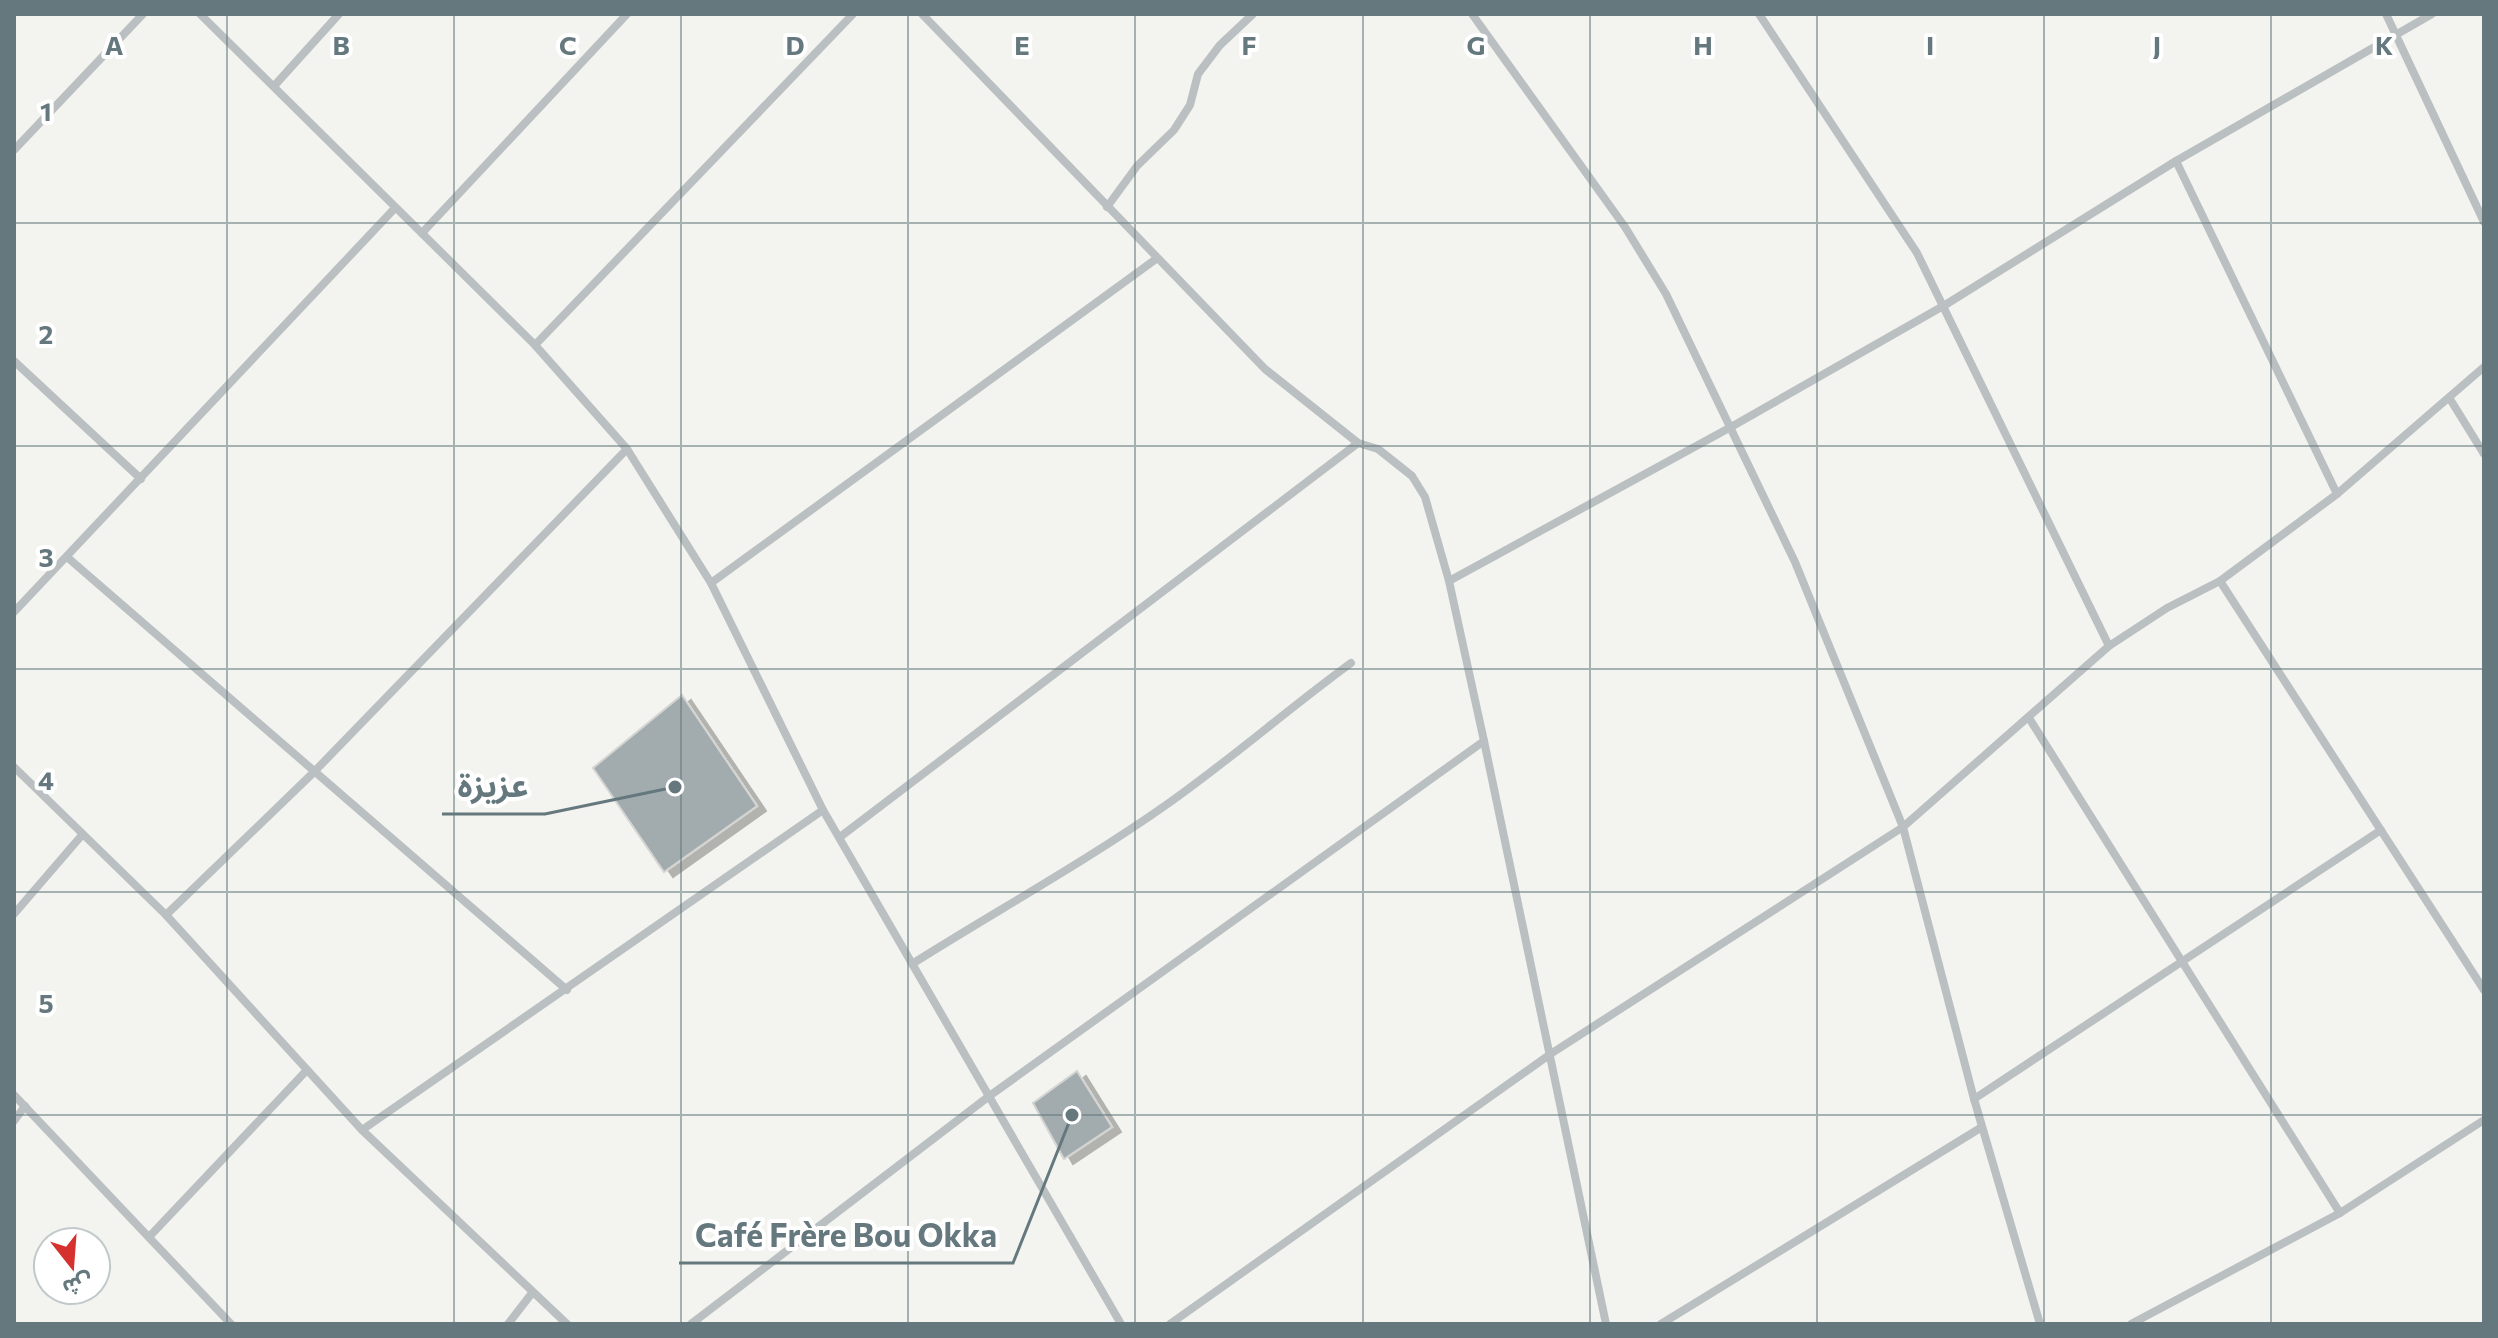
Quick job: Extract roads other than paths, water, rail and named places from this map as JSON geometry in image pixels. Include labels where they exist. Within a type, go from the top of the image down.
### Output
[{"type":"street","points":[[14,150],[143,14]]},
{"type":"street","points":[[200,14],[535,345],[627,449],[711,583],[823,810],[1121,1324]]},
{"type":"street","points":[[275,85],[339,14]]},
{"type":"street","points":[[422,233],[627,14]]},
{"type":"street","points":[[535,345],[853,14]]},
{"type":"street","points":[[922,14],[1265,369],[1358,443],[1388,455],[1412,476],[1425,497],[1449,581],[1552,1053],[1606,1324]]},
{"type":"street","points":[[1107,207],[1137,166],[1174,130],[1190,105],[1198,74],[1220,45],[1253,14]]},
{"type":"street","points":[[1473,14],[1625,227],[1666,294],[1795,562],[1903,827],[1974,1099],[2040,1324]]},
{"type":"street","points":[[1759,14],[1900,226],[1945,305],[2109,646]]},
{"type":"street","points":[[2386,14],[2484,222]]},
{"type":"street","points":[[1449,581],[1731,427],[1945,305],[2176,161],[2432,14]]},
{"type":"street","points":[[2176,161],[2337,494]]},
{"type":"street","points":[[14,612],[395,208]]},
{"type":"street","points":[[711,583],[1156,259]]},
{"type":"street","points":[[14,361],[141,479]]},
{"type":"street","points":[[1170,1324],[1552,1053],[1903,827],[2109,646],[2167,608],[2220,581],[2337,494],[2484,367]]},
{"type":"street","points":[[2450,399],[2484,454]]},
{"type":"street","points":[[840,837],[1358,443]]},
{"type":"street","points":[[166,915],[313,773],[627,449]]},
{"type":"street","points":[[67,557],[567,990]]},
{"type":"street","points":[[2220,581],[2484,990]]},
{"type":"street","points":[[912,964],[1162,807],[1229,760],[1290,707],[1351,663]]},
{"type":"street","points":[[2029,718],[2340,1213]]},
{"type":"street","points":[[691,1324],[988,1097],[1484,741]]},
{"type":"street","points":[[14,767],[166,915],[362,1130],[567,1324]]},
{"type":"street","points":[[362,1130],[823,810]]},
{"type":"street","points":[[1974,1099],[2381,830]]},
{"type":"street","points":[[14,914],[82,835]]},
{"type":"street","points":[[149,1237],[307,1070]]},
{"type":"street","points":[[14,1095],[230,1323]]},
{"type":"street","points":[[14,1121],[25,1106]]},
{"type":"street","points":[[2131,1324],[2340,1213],[2484,1120]]},
{"type":"street","points":[[1661,1324],[1982,1127]]},
{"type":"street","points":[[508,1324],[532,1293]]},
{"type":"place","name":"عزيزة","points":[[675,787]]},
{"type":"place","name":"Café Frère Bou Okka","points":[[1072,1115]]}]
